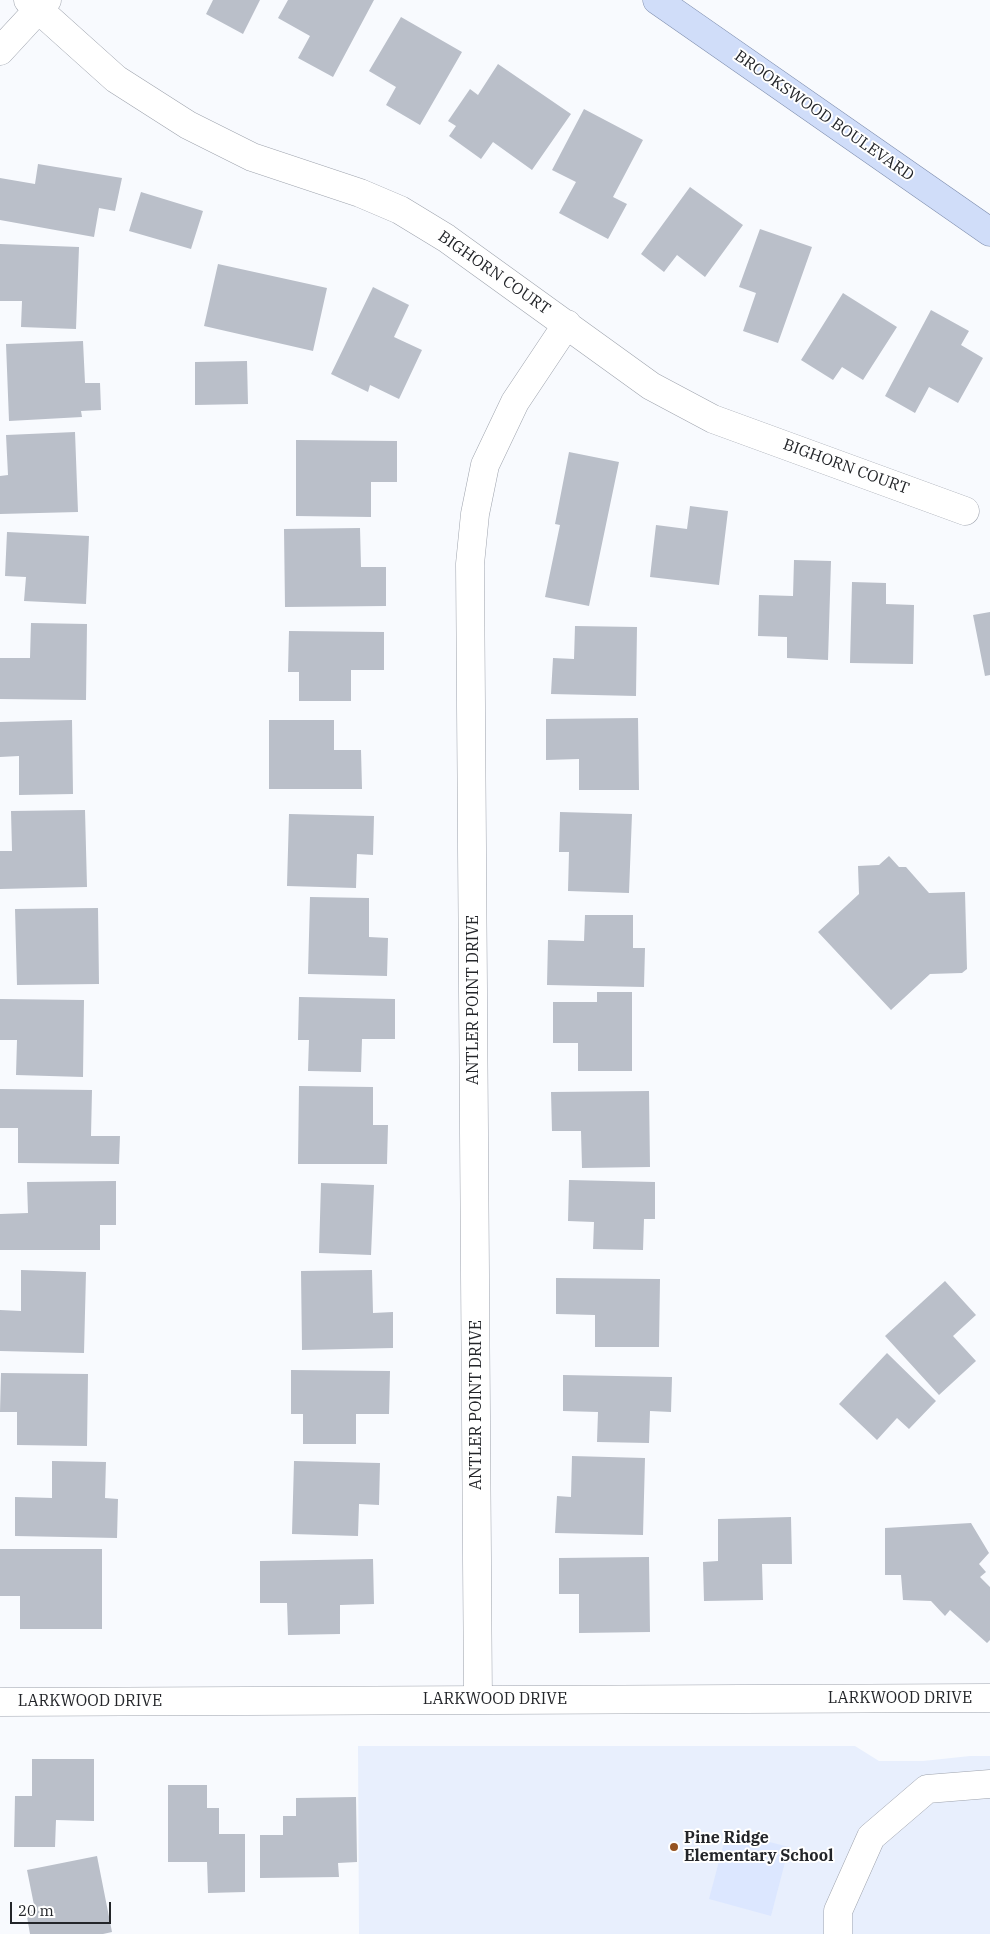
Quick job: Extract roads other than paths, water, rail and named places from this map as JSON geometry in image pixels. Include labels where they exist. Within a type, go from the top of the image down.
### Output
[{"type":"main road","name":"BROOKSWOOD BOULEVARD","points":[[672,4],[990,232]]},
{"type":"street","points":[[0,51],[38,3]]},
{"type":"street","name":"BIGHORN COURT","points":[[38,3],[116,79],[188,125],[252,156],[360,193],[400,210],[446,238],[651,386],[713,419],[965,511]]},
{"type":"street","name":"ANTLER POINT DRIVE","points":[[478,1700],[470,564],[475,514],[485,465],[515,402],[567,324]]},
{"type":"street","name":"LARKWOOD DRIVE","points":[[0,1702],[990,1698]]},
{"type":"street","points":[[838,1934],[838,1911],[871,1837],[927,1789],[990,1784]]},
{"type":"place","name":"Pine Ridge Elementary School","points":[[674,1847]]}]
